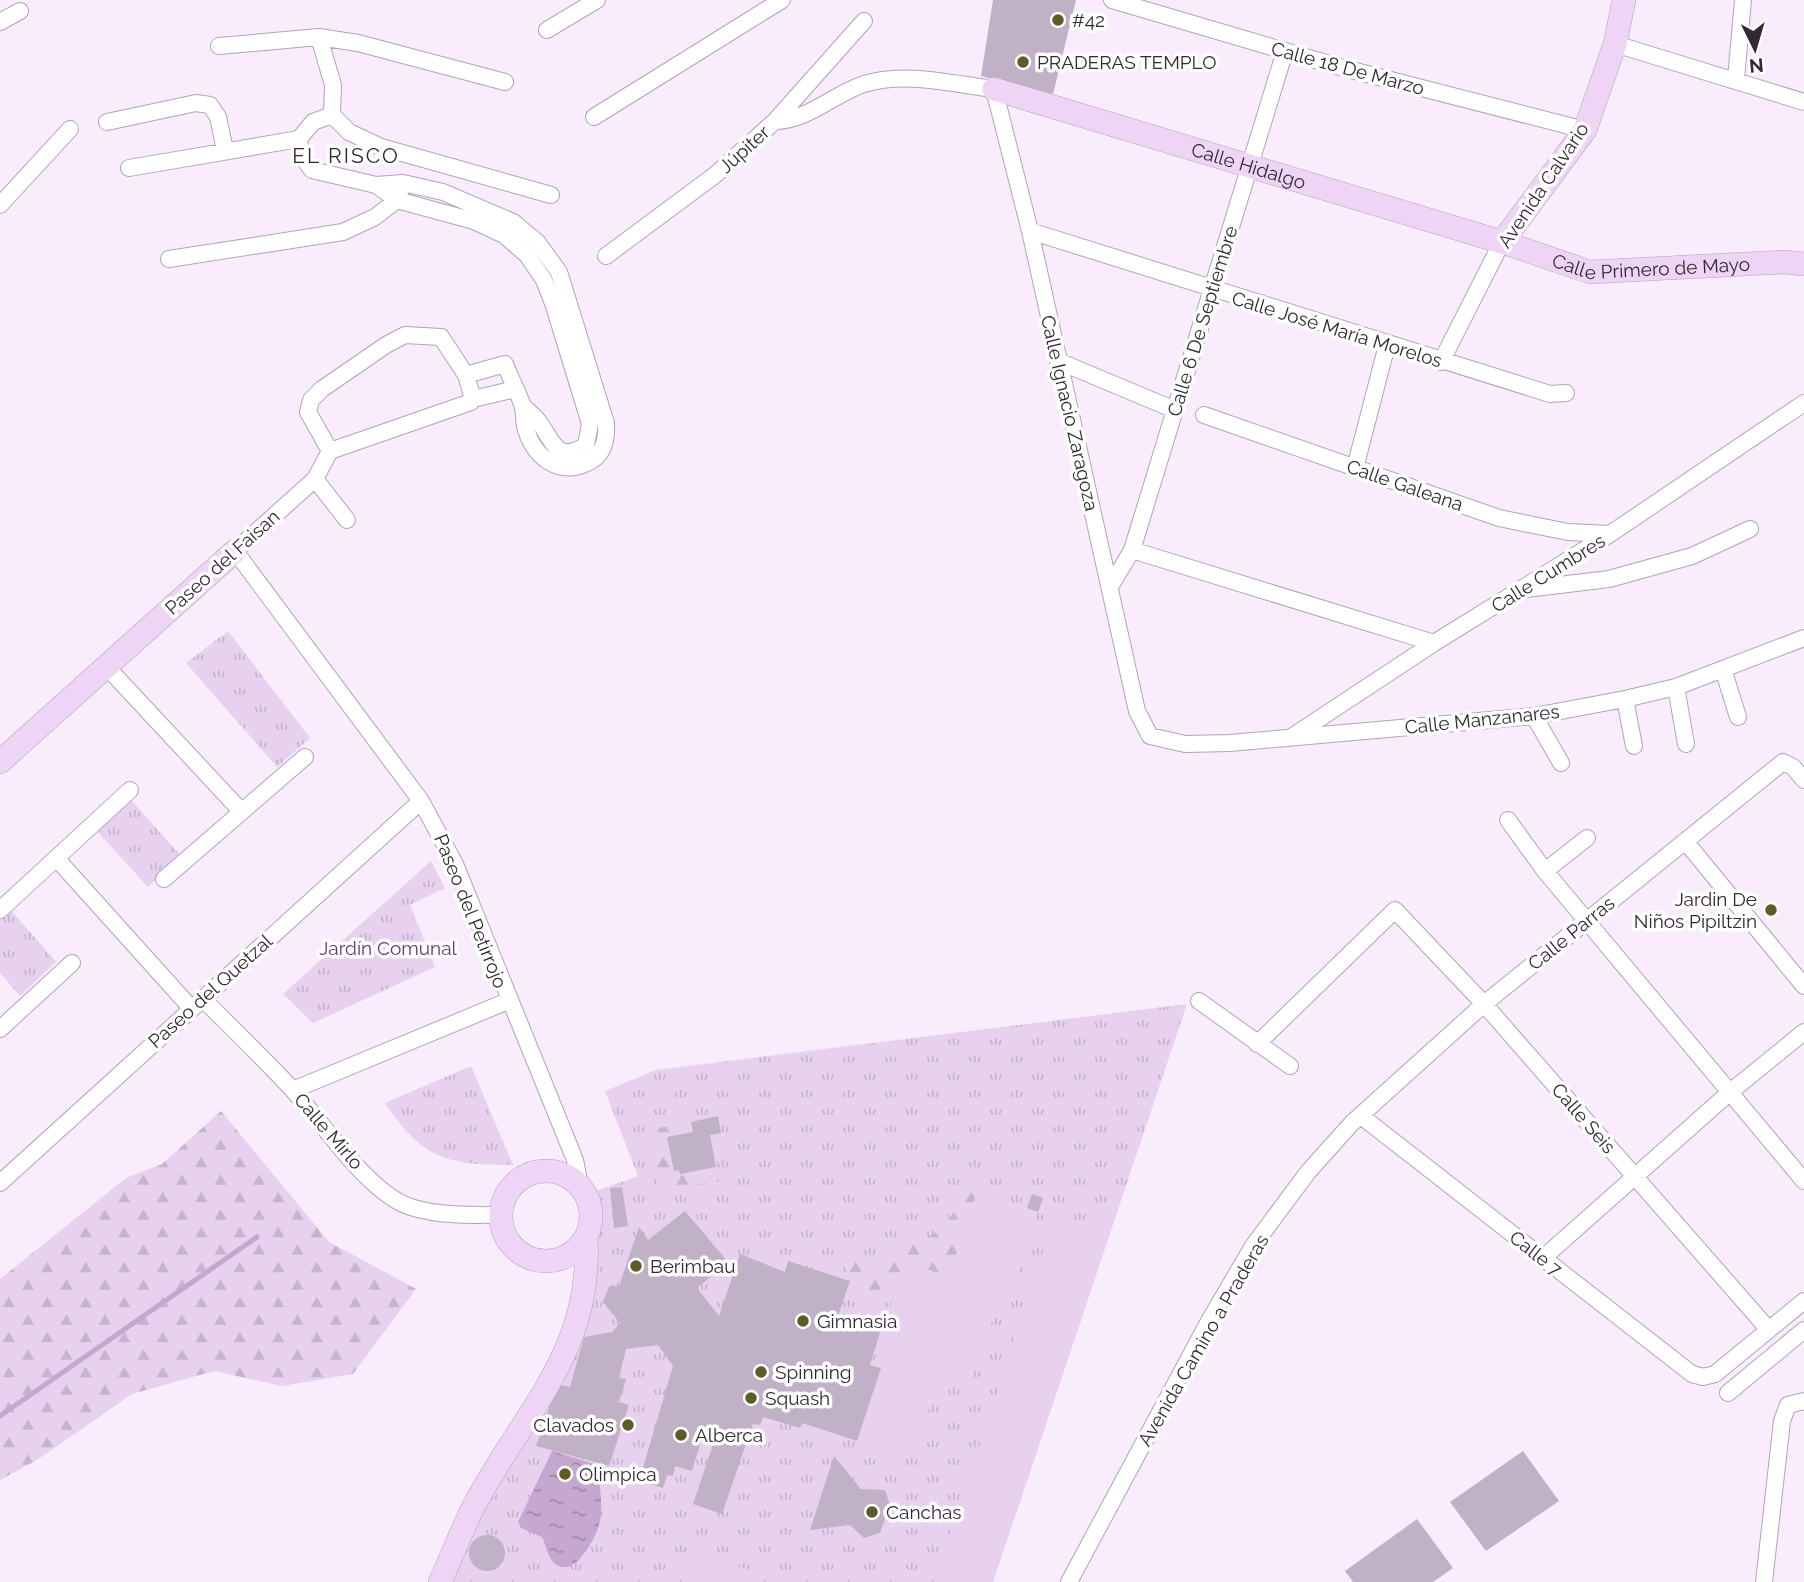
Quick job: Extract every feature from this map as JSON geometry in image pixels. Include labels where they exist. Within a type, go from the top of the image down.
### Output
[{"type":"street","points":[[547,30],[597,0]]},
{"type":"street","points":[[594,117],[782,0]]},
{"type":"street","name":"Calle 18 De Marzo","points":[[1112,0],[1285,51],[1585,130]]},
{"type":"street","points":[[1736,79],[1743,0]]},
{"type":"street","name":"Avenida Calvario","points":[[1441,362],[1502,242],[1585,130],[1615,44],[1619,1]]},
{"type":"street","points":[[0,22],[20,11]]},
{"type":"street","name":"Júpiter","points":[[606,256],[715,175],[775,121],[864,21]]},
{"type":"street","points":[[319,37],[333,85],[332,115],[349,132],[381,147],[551,195]]},
{"type":"street","points":[[219,46],[319,37],[358,43],[505,82]]},
{"type":"street","points":[[1615,44],[1804,102]]},
{"type":"street","name":"Calle 6 De Septiembre","points":[[1110,587],[1132,550],[1285,51]]},
{"type":"street","points":[[775,121],[793,119],[863,85],[883,80],[904,79],[994,89]]},
{"type":"street","name":"Calle Hidalgo","points":[[994,89],[1502,242]]},
{"type":"street","name":"Calle Ignacio Zaragoza","points":[[994,89],[1030,231],[1137,711],[1150,736]]},
{"type":"street","points":[[107,122],[196,103],[210,105],[218,117],[225,150]]},
{"type":"street","points":[[130,168],[299,139],[313,122],[332,115]]},
{"type":"street","points":[[0,205],[71,129]]},
{"type":"street","points":[[299,139],[301,155],[312,170],[376,185],[403,183],[443,192],[513,222],[538,243],[559,272],[606,423],[607,438],[601,452],[591,462],[576,468],[551,465],[541,457],[525,430],[523,406]]},
{"type":"street","points":[[169,259],[343,232],[375,217],[397,200],[403,183]]},
{"type":"street","points":[[376,185],[397,200],[436,208],[503,235],[527,255],[544,280],[590,424],[586,445],[576,452],[563,452],[553,446],[538,421],[523,406],[505,364],[466,375]]},
{"type":"street","name":"Calle José María Morelos","points":[[1030,231],[1441,362],[1550,394],[1566,393]]},
{"type":"street","name":"Calle Primero de Mayo","points":[[1502,242],[1590,272],[1784,262],[1804,264]]},
{"type":"street","points":[[469,402],[466,375],[441,337],[405,335],[386,345],[311,400],[308,412],[312,424],[330,451],[469,402],[515,389]]},
{"type":"street","points":[[1356,468],[1387,345]]},
{"type":"street","points":[[1058,361],[1175,410]]},
{"type":"street","name":"Calle Cumbres","points":[[1289,739],[1434,643],[1610,534],[1804,403]]},
{"type":"street","name":"Calle Galeana","points":[[1204,415],[1499,518],[1568,532],[1610,534]]},
{"type":"street","name":"Paseo del Faisan","points":[[0,762],[105,665],[316,479],[330,451]]},
{"type":"street","points":[[316,479],[347,520]]},
{"type":"street","points":[[1520,589],[1609,579],[1692,556],[1750,529]]},
{"type":"street","points":[[1132,550],[1434,643]]},
{"type":"street","name":"Paseo del Petirrojo","points":[[235,551],[421,801],[455,863],[508,1001],[574,1157],[580,1185]]},
{"type":"street","name":"Calle Manzanares","points":[[1150,736],[1185,744],[1289,739],[1534,716],[1676,688],[1804,638]]},
{"type":"street","points":[[105,665],[240,811]]},
{"type":"street","points":[[1723,669],[1738,717]]},
{"type":"street","points":[[1676,688],[1686,744]]},
{"type":"street","points":[[1625,699],[1634,746]]},
{"type":"street","points":[[1534,716],[1561,763]]},
{"type":"street","points":[[164,879],[304,757]]},
{"type":"street","name":"Calle Parras","points":[[1361,1116],[1484,1004],[1783,762],[1788,763],[1804,780]]},
{"type":"street","points":[[0,910],[130,790]]},
{"type":"street","name":"Paseo del Quetzal","points":[[0,1183],[421,801]]},
{"type":"street","points":[[1508,820],[1545,872],[1588,920],[1804,1181]]},
{"type":"street","points":[[1545,872],[1587,838]]},
{"type":"street","points":[[1685,841],[1804,986]]},
{"type":"street","name":"Calle Mirlo","points":[[56,858],[197,1003],[293,1090],[354,1162],[384,1191],[402,1204],[449,1214],[490,1215]]},
{"type":"street","name":"Calle Seis","points":[[1257,1044],[1395,910],[1484,1004],[1769,1330]]},
{"type":"street","points":[[0,1029],[72,962]]},
{"type":"street","points":[[293,1090],[508,1001]]},
{"type":"street","points":[[1199,1001],[1290,1066]]},
{"type":"street","points":[[1543,1258],[1729,1093],[1804,1032]]},
{"type":"street","name":"Calle 7","points":[[1361,1116],[1692,1374],[1703,1377],[1716,1374],[1769,1330]]},
{"type":"street","name":"Avenida Camino a Praderas","points":[[1069,1582],[1209,1321],[1253,1246],[1308,1172],[1361,1116]]},
{"type":"street","points":[[440,1582],[475,1504],[574,1338],[587,1264],[586,1238],[592,1218],[590,1205],[580,1185],[566,1175],[547,1170],[527,1175],[513,1185],[490,1215],[510,1243],[524,1255],[541,1261],[558,1259],[574,1251],[586,1238]]},
{"type":"street","points":[[1769,1330],[1804,1301]]},
{"type":"street","points":[[1728,1393],[1804,1329]]},
{"type":"street","points":[[1764,1582],[1782,1421],[1788,1405],[1804,1401]]},
{"type":"green space","points":[[228,631],[310,738],[277,767],[186,663]]},
{"type":"green space","points":[[131,800],[181,856],[148,887],[97,831]]},
{"type":"green space","name":"Jardín Comunal","points":[[431,861],[445,888],[410,905],[435,967],[313,1023],[283,994]]},
{"type":"green space","points":[[9,908],[56,962],[20,996],[0,973],[0,917]]},
{"type":"green space","points":[[1187,1004],[993,1582],[441,1582],[553,1383],[601,1218],[594,1192],[638,1176],[605,1091],[656,1070]]},
{"type":"green space","points":[[471,1066],[513,1165],[470,1163],[438,1155],[412,1136],[385,1103]]},
{"type":"green space","points":[[221,1111],[329,1242],[416,1289],[353,1374],[282,1386],[214,1371],[132,1394],[37,1460],[0,1480],[0,1279],[126,1178],[162,1164]]},
{"type":"green space","points":[[691,1122],[693,1132],[667,1137],[674,1171],[716,1167],[719,1182],[659,1187],[648,1130]]},
{"type":"green space","points":[[968,1189],[977,1192],[949,1277],[907,1262],[891,1304],[865,1294],[853,1283],[845,1258],[883,1255],[923,1241],[947,1222]]},
{"type":"green space","points":[[977,1192],[1038,1212],[1010,1296],[1001,1294],[971,1381],[940,1373],[913,1458],[857,1441],[885,1354],[874,1350],[907,1262],[949,1277]]},
{"type":"green space","points":[[1055,1216],[1110,1233],[993,1582],[934,1582]]},
{"type":"green space","points":[[697,1556],[750,1570],[747,1581],[750,1582],[688,1582]]},
{"type":"water","points":[[552,1451],[598,1465],[601,1503],[599,1525],[588,1549],[568,1567],[560,1567],[553,1562],[542,1537],[521,1528],[518,1522]]},
{"type":"building","points":[[993,0],[1076,0],[1053,94],[981,76]]},
{"type":"building","points":[[718,1116],[721,1133],[710,1135],[716,1167],[680,1174],[679,1170],[674,1171],[667,1137],[693,1132],[691,1122]]},
{"type":"building","points":[[622,1187],[628,1226],[614,1228],[610,1188]]},
{"type":"building","points":[[1032,1194],[1043,1198],[1038,1212],[1027,1208]]},
{"type":"building","points":[[685,1211],[728,1262],[697,1288],[719,1316],[740,1254],[785,1272],[788,1261],[850,1281],[838,1316],[881,1329],[870,1365],[881,1368],[857,1441],[802,1423],[800,1428],[763,1417],[760,1425],[753,1424],[722,1514],[693,1504],[717,1433],[705,1428],[692,1471],[675,1466],[673,1476],[667,1475],[663,1488],[639,1481],[673,1366],[658,1345],[626,1349],[619,1378],[626,1379],[619,1402],[629,1405],[609,1466],[536,1446],[557,1384],[570,1387],[584,1337],[612,1332],[620,1323],[603,1302],[609,1286],[619,1286],[639,1227],[648,1240]]},
{"type":"building","points":[[1523,1451],[1559,1501],[1486,1551],[1450,1502]]},
{"type":"building","points":[[834,1456],[861,1489],[885,1490],[890,1505],[880,1533],[864,1538],[850,1525],[810,1530]]},
{"type":"building","points":[[1417,1519],[1453,1568],[1433,1582],[1353,1582],[1345,1571]]},
{"type":"building","points":[[487,1535],[500,1540],[505,1553],[500,1566],[487,1571],[474,1566],[469,1553],[474,1540]]},
{"type":"waterway","points":[[0,1416],[257,1237]]},
{"type":"place","name":"#42","points":[[1058,20]]},
{"type":"place","name":"PRADERAS TEMPLO","points":[[1023,62]]},
{"type":"place","name":"Jardin De Niños Pipiltzin","points":[[1771,910]]},
{"type":"place","name":"Berimbau","points":[[636,1266]]},
{"type":"place","name":"Gimnasia","points":[[803,1321]]},
{"type":"place","name":"Spinning","points":[[761,1372]]},
{"type":"place","name":"Squash","points":[[751,1398]]},
{"type":"place","name":"Clavados","points":[[628,1425]]},
{"type":"place","name":"Alberca","points":[[681,1435]]},
{"type":"place","name":"Olimpica","points":[[565,1474]]},
{"type":"place","name":"Canchas","points":[[872,1512]]},
{"type":"district","name":"EL RISCO","points":[[346,156]]}]
